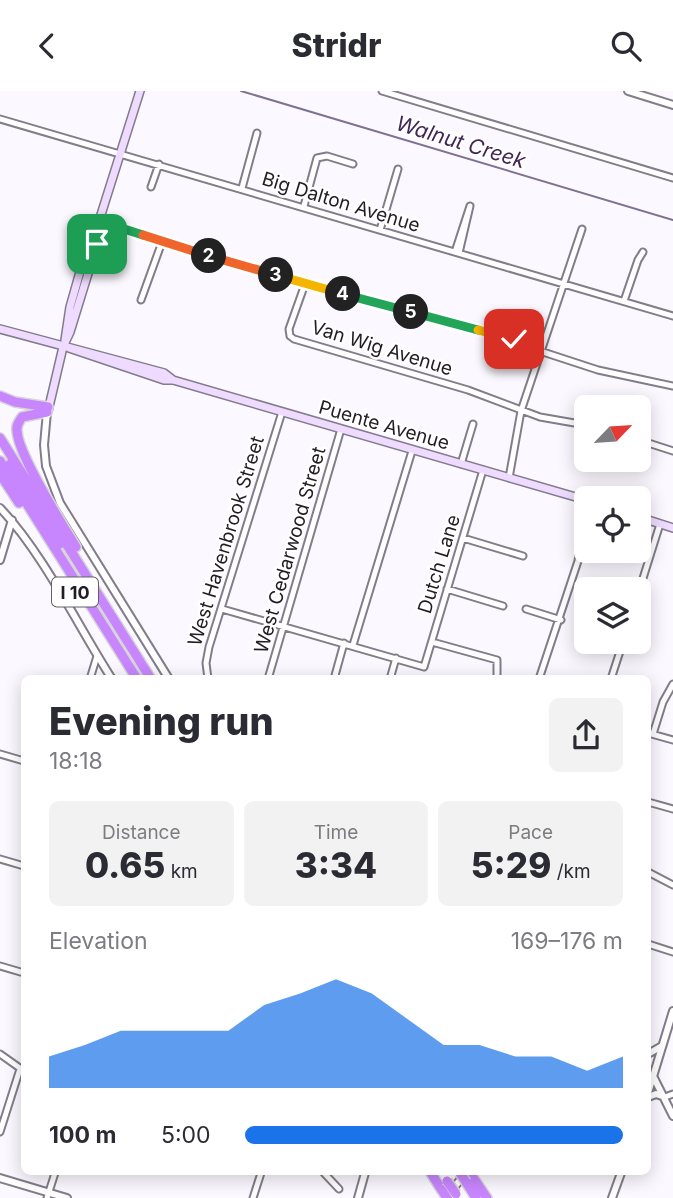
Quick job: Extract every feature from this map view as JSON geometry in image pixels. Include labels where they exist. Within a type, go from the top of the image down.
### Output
[{"type":"highway","points":[[0,396],[48,410]]},
{"type":"highway","points":[[48,410],[22,417],[16,428],[17,435],[35,474],[97,582],[104,604]]},
{"type":"highway","name":"I 10","points":[[0,438],[148,675]]},
{"type":"highway","points":[[0,449],[142,675]]},
{"type":"highway","points":[[0,461],[134,675]]},
{"type":"highway","name":"I 10","points":[[0,476],[127,675]]},
{"type":"highway","points":[[433,1175],[448,1190]]},
{"type":"highway","points":[[468,1175],[476,1198]]},
{"type":"highway","points":[[468,1175],[487,1198]]},
{"type":"main road","points":[[48,410],[66,345],[77,281],[93,226],[99,221],[140,91]]},
{"type":"main road","name":"Puente Avenue","points":[[0,329],[66,345],[130,371],[173,380],[574,497]]},
{"type":"main road","points":[[651,521],[673,528]]},
{"type":"street","points":[[382,91],[673,178]]},
{"type":"street","points":[[407,98],[409,91]]},
{"type":"street","points":[[628,91],[642,93],[673,105]]},
{"type":"street","name":"Big Dalton Avenue","points":[[0,118],[673,316]]},
{"type":"street","points":[[242,188],[257,133]]},
{"type":"street","points":[[304,206],[317,158],[327,156],[353,164]]},
{"type":"street","points":[[151,187],[159,164]]},
{"type":"street","points":[[380,230],[398,169]]},
{"type":"street","points":[[457,252],[470,206],[457,252]]},
{"type":"street","points":[[99,221],[304,284],[523,341],[543,352],[598,370],[673,386]]},
{"type":"street","points":[[509,478],[522,411],[582,229]]},
{"type":"street","points":[[141,300],[162,242]]},
{"type":"street","points":[[624,301],[643,252]]},
{"type":"street","name":"Van Wig Avenue","points":[[304,284],[289,330],[290,336],[468,390],[551,420],[574,421]]},
{"type":"street","points":[[48,410],[44,445],[46,466],[60,503],[166,675]]},
{"type":"street","name":"West Havenbrook Street","points":[[208,675],[206,663],[282,412]]},
{"type":"street","points":[[461,464],[473,424]]},
{"type":"street","name":"West Cedarwood Street","points":[[269,675],[341,429]]},
{"type":"street","points":[[651,444],[673,451]]},
{"type":"street","points":[[353,645],[412,451]]},
{"type":"street","name":"Dutch Lane","points":[[396,658],[424,667],[483,470]]},
{"type":"street","points":[[0,508],[12,520],[109,675]]},
{"type":"street","points":[[1,557],[12,520]]},
{"type":"street","points":[[643,577],[660,524]]},
{"type":"street","points":[[463,538],[523,556]]},
{"type":"street","points":[[540,675],[561,620],[577,563]]},
{"type":"street","points":[[447,589],[503,606]]},
{"type":"street","points":[[222,609],[396,658],[391,675]]},
{"type":"street","points":[[526,610],[561,620]]},
{"type":"street","points":[[432,642],[497,660],[497,675]]},
{"type":"street","points":[[335,675],[344,643]]},
{"type":"street","points":[[612,675],[619,654]]},
{"type":"street","points":[[91,675],[97,656]]},
{"type":"street","points":[[651,731],[673,684]]},
{"type":"street","points":[[651,733],[673,740]]},
{"type":"street","points":[[0,754],[21,760]]},
{"type":"street","points":[[651,803],[673,809]]},
{"type":"street","points":[[0,859],[21,865]]},
{"type":"street","points":[[651,874],[673,885]]},
{"type":"street","points":[[651,945],[673,952]]},
{"type":"street","points":[[0,966],[21,972]]},
{"type":"street","points":[[651,1073],[663,1046],[673,1011]]},
{"type":"street","points":[[651,1052],[663,1046]]},
{"type":"street","points":[[0,1054],[21,1069]]},
{"type":"street","points":[[0,1132],[21,1073]]},
{"type":"street","points":[[651,1076],[665,1097],[673,1116]]},
{"type":"street","points":[[651,1095],[665,1097],[673,1094]]},
{"type":"street","points":[[48,1195],[54,1175]]},
{"type":"street","points":[[253,1198],[260,1175]]},
{"type":"street","points":[[326,1175],[339,1189]]},
{"type":"street","points":[[358,1198],[364,1175]]},
{"type":"street","points":[[448,1190],[468,1175]]},
{"type":"street","points":[[612,1198],[620,1175]]},
{"type":"street","points":[[0,1178],[48,1195],[66,1198]]},
{"type":"waterway","name":"Walnut Creek","points":[[241,91],[673,220]]},
{"type":"route","points":[[97,244],[102,228],[99,221],[304,284],[514,339]]}]
